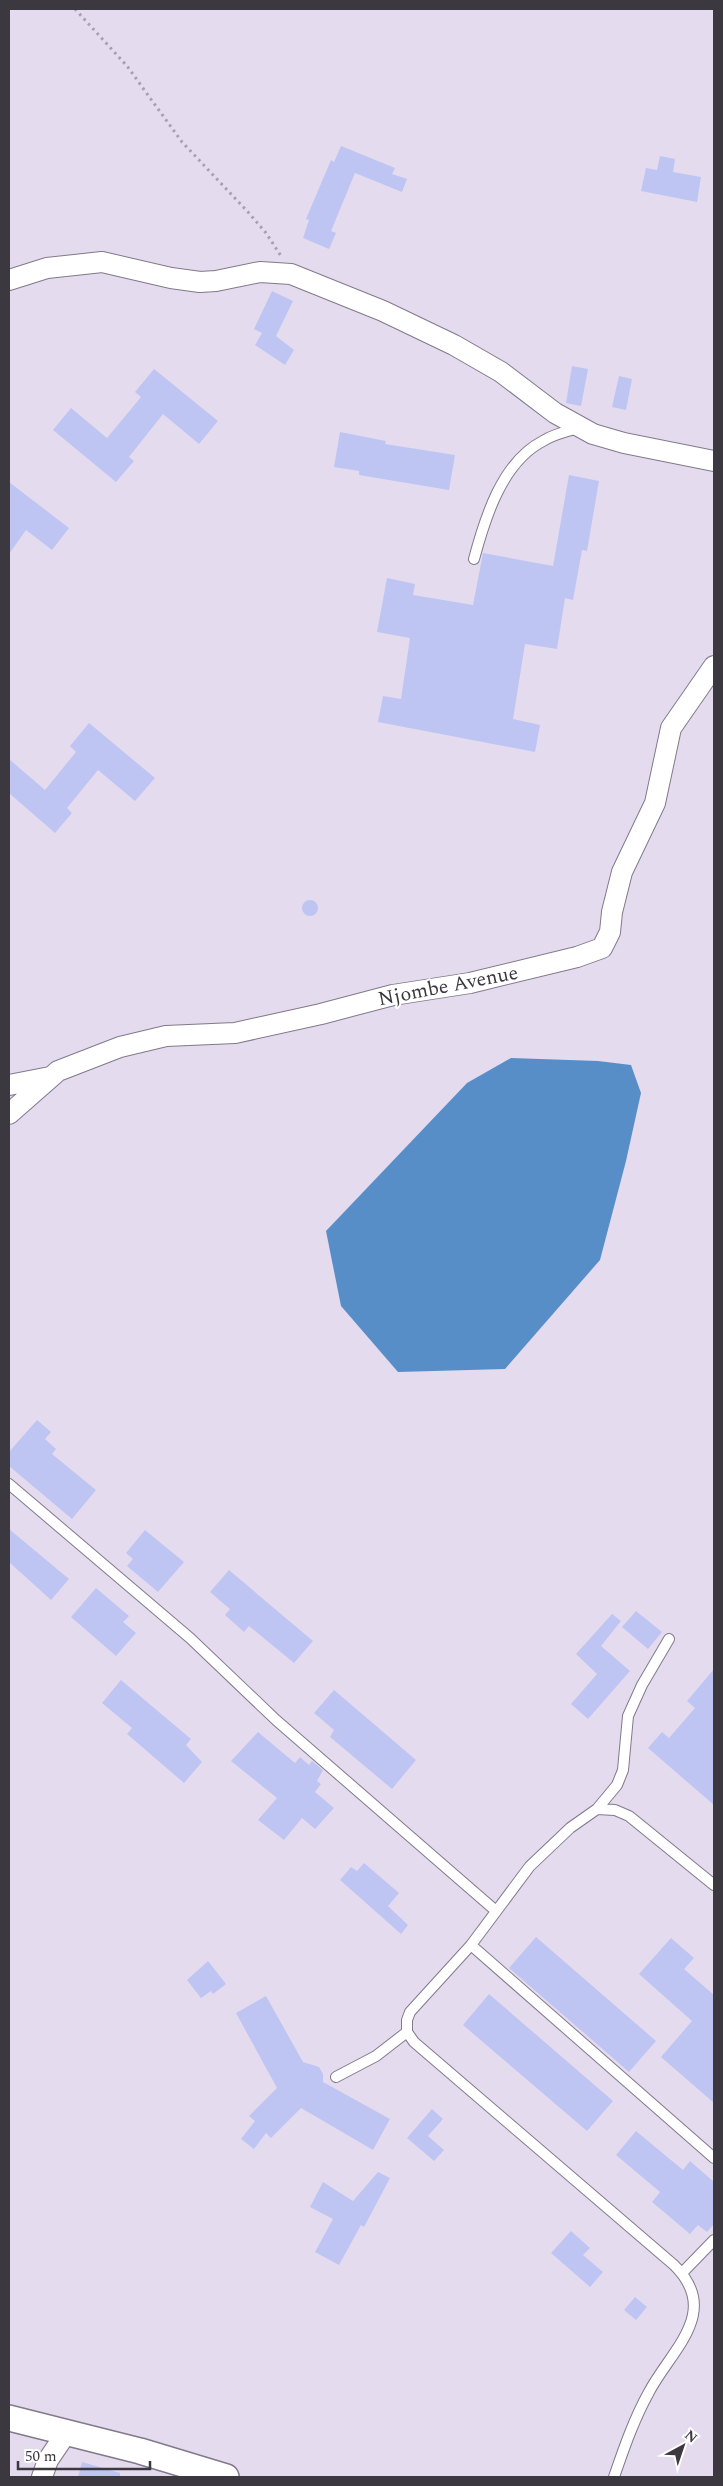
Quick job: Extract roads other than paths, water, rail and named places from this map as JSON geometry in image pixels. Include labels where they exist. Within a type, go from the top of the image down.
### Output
[{"type":"street","points":[[9,280],[46,268],[102,262],[171,278],[200,282],[216,281],[260,272],[291,274],[383,311],[454,345],[501,372],[580,428],[608,439],[714,461]]},
{"type":"street","name":"Njombe Avenue","points":[[9,1114],[50,1077],[98,1055],[148,1039],[235,1033],[321,1014],[393,995],[470,984],[577,957],[602,948],[610,932],[612,912],[622,872],[655,803],[671,728],[714,666]]},
{"type":"street","points":[[9,1085],[50,1077]]},
{"type":"street","points":[[11,2416],[140,2451],[226,2477]]},
{"type":"street","points":[[42,2477],[48,2460],[66,2432]]},
{"type":"lane","points":[[474,559],[481,534],[495,500],[513,468],[542,441],[580,428]]},
{"type":"lane","points":[[9,1484],[190,1638],[276,1720],[496,1911]]},
{"type":"lane","points":[[614,2477],[642,2406],[690,2329],[693,2316],[693,2294],[682,2273],[414,2042],[407,2032],[407,2020],[410,2012],[471,1945],[530,1866],[570,1828],[597,1809],[616,1785],[623,1770],[628,1716],[642,1685],[670,1639]]},
{"type":"lane","points":[[597,1809],[615,1810],[629,1816],[714,1885]]},
{"type":"lane","points":[[471,1945],[714,2158]]},
{"type":"lane","points":[[336,2077],[376,2056],[407,2032]]},
{"type":"lane","points":[[682,2273],[714,2240]]},
{"type":"water","points":[[511,1058],[598,1061],[631,1065],[641,1093],[626,1161],[600,1260],[505,1369],[398,1372],[341,1306],[326,1231],[467,1083]]}]
